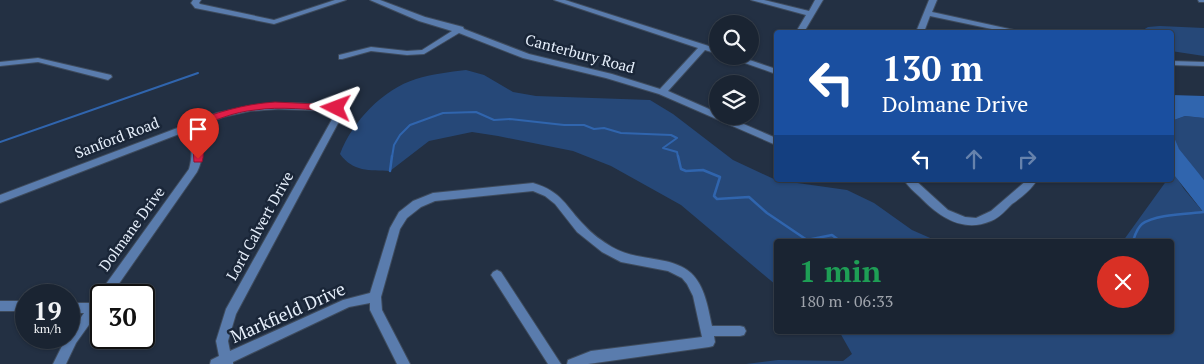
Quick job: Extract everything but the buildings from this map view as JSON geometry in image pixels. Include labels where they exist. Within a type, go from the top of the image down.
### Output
[{"type":"street","points":[[197,0],[195,2],[198,6],[274,22],[342,0]]},
{"type":"street","name":"Canterbury Road","points":[[374,0],[422,19],[460,29],[526,56],[609,76],[662,92],[774,141]]},
{"type":"street","points":[[558,0],[709,50]]},
{"type":"street","points":[[755,0],[811,14]]},
{"type":"street","points":[[801,30],[819,0]]},
{"type":"street","points":[[921,30],[933,0]]},
{"type":"street","points":[[928,13],[1005,30]]},
{"type":"street","points":[[342,57],[370,49],[391,49],[407,53],[424,52],[460,29]]},
{"type":"street","points":[[662,92],[703,48]]},
{"type":"street","points":[[0,64],[38,60],[108,76]]},
{"type":"street","points":[[1174,63],[1204,64]]},
{"type":"street","points":[[755,65],[774,71]]},
{"type":"street","name":"Sanford Road","points":[[0,198],[220,115],[253,106],[275,105],[336,108]]},
{"type":"street","name":"Lord Calvert Drive","points":[[223,363],[222,341],[230,313],[339,114],[336,108]]},
{"type":"street","name":"Dolmane Drive","points":[[112,284],[194,170],[198,159],[198,148],[190,126]]},
{"type":"street","points":[[911,182],[934,206],[963,222],[978,222],[990,218],[1030,182]]},
{"type":"street","points":[[404,364],[376,310],[376,297],[395,228],[403,215],[417,204],[446,194],[533,187],[546,190],[555,196],[578,226],[618,256],[636,262],[674,268],[686,275],[696,286],[709,342],[591,357],[573,364]]},
{"type":"street","points":[[496,276],[555,364]]},
{"type":"street","name":"Markfield Drive","points":[[223,363],[347,303],[376,297]]},
{"type":"street","points":[[0,306],[15,306]]},
{"type":"street","points":[[59,364],[72,339],[90,315]]},
{"type":"street","points":[[706,331],[740,331]]},
{"type":"shaded area","points":[[1148,27],[1204,28],[1204,56],[1174,51],[1174,30],[1143,30]]},
{"type":"shaded area","points":[[466,70],[484,75],[513,92],[536,96],[650,100],[673,114],[733,160],[774,179],[774,182],[790,182],[847,190],[874,203],[912,230],[932,239],[774,239],[774,283],[681,205],[611,166],[573,151],[472,132],[429,141],[390,171],[362,169],[345,160],[340,154],[345,142],[370,108],[392,90],[404,84],[422,77]]},
{"type":"shaded area","points":[[1174,95],[1204,96],[1204,118],[1185,116],[1174,120]]},
{"type":"shaded area","points":[[1185,116],[1204,118],[1204,180],[1175,143],[1174,120]]},
{"type":"shaded area","points":[[1174,137],[1179,149],[1204,180],[1204,213],[1174,175]]},
{"type":"shaded area","points":[[1174,174],[1204,213],[1204,364],[746,364],[778,360],[843,361],[852,354],[841,334],[1174,334],[1174,239],[1124,239],[1166,182],[1174,182]]},
{"type":"waterway","points":[[0,142],[198,73]]},
{"type":"waterway","points":[[392,157],[394,145],[400,135],[410,125],[443,113],[476,112],[494,120],[510,119],[564,125],[584,125],[594,129],[604,128],[621,133],[671,135],[677,138],[663,148],[677,152],[678,157]]},
{"type":"waterway","points":[[390,171],[392,156]]},
{"type":"waterway","points":[[678,156],[681,169],[686,171],[703,170],[720,177],[714,196],[717,199],[749,197],[767,213],[806,239]]},
{"type":"waterway","points":[[1134,239],[1142,224],[1155,218],[1204,212]]},
{"type":"waterway","points":[[812,239],[832,235],[837,239]]},
{"type":"route","points":[[198,159],[198,148],[190,126],[253,106],[275,105],[336,108]]}]
